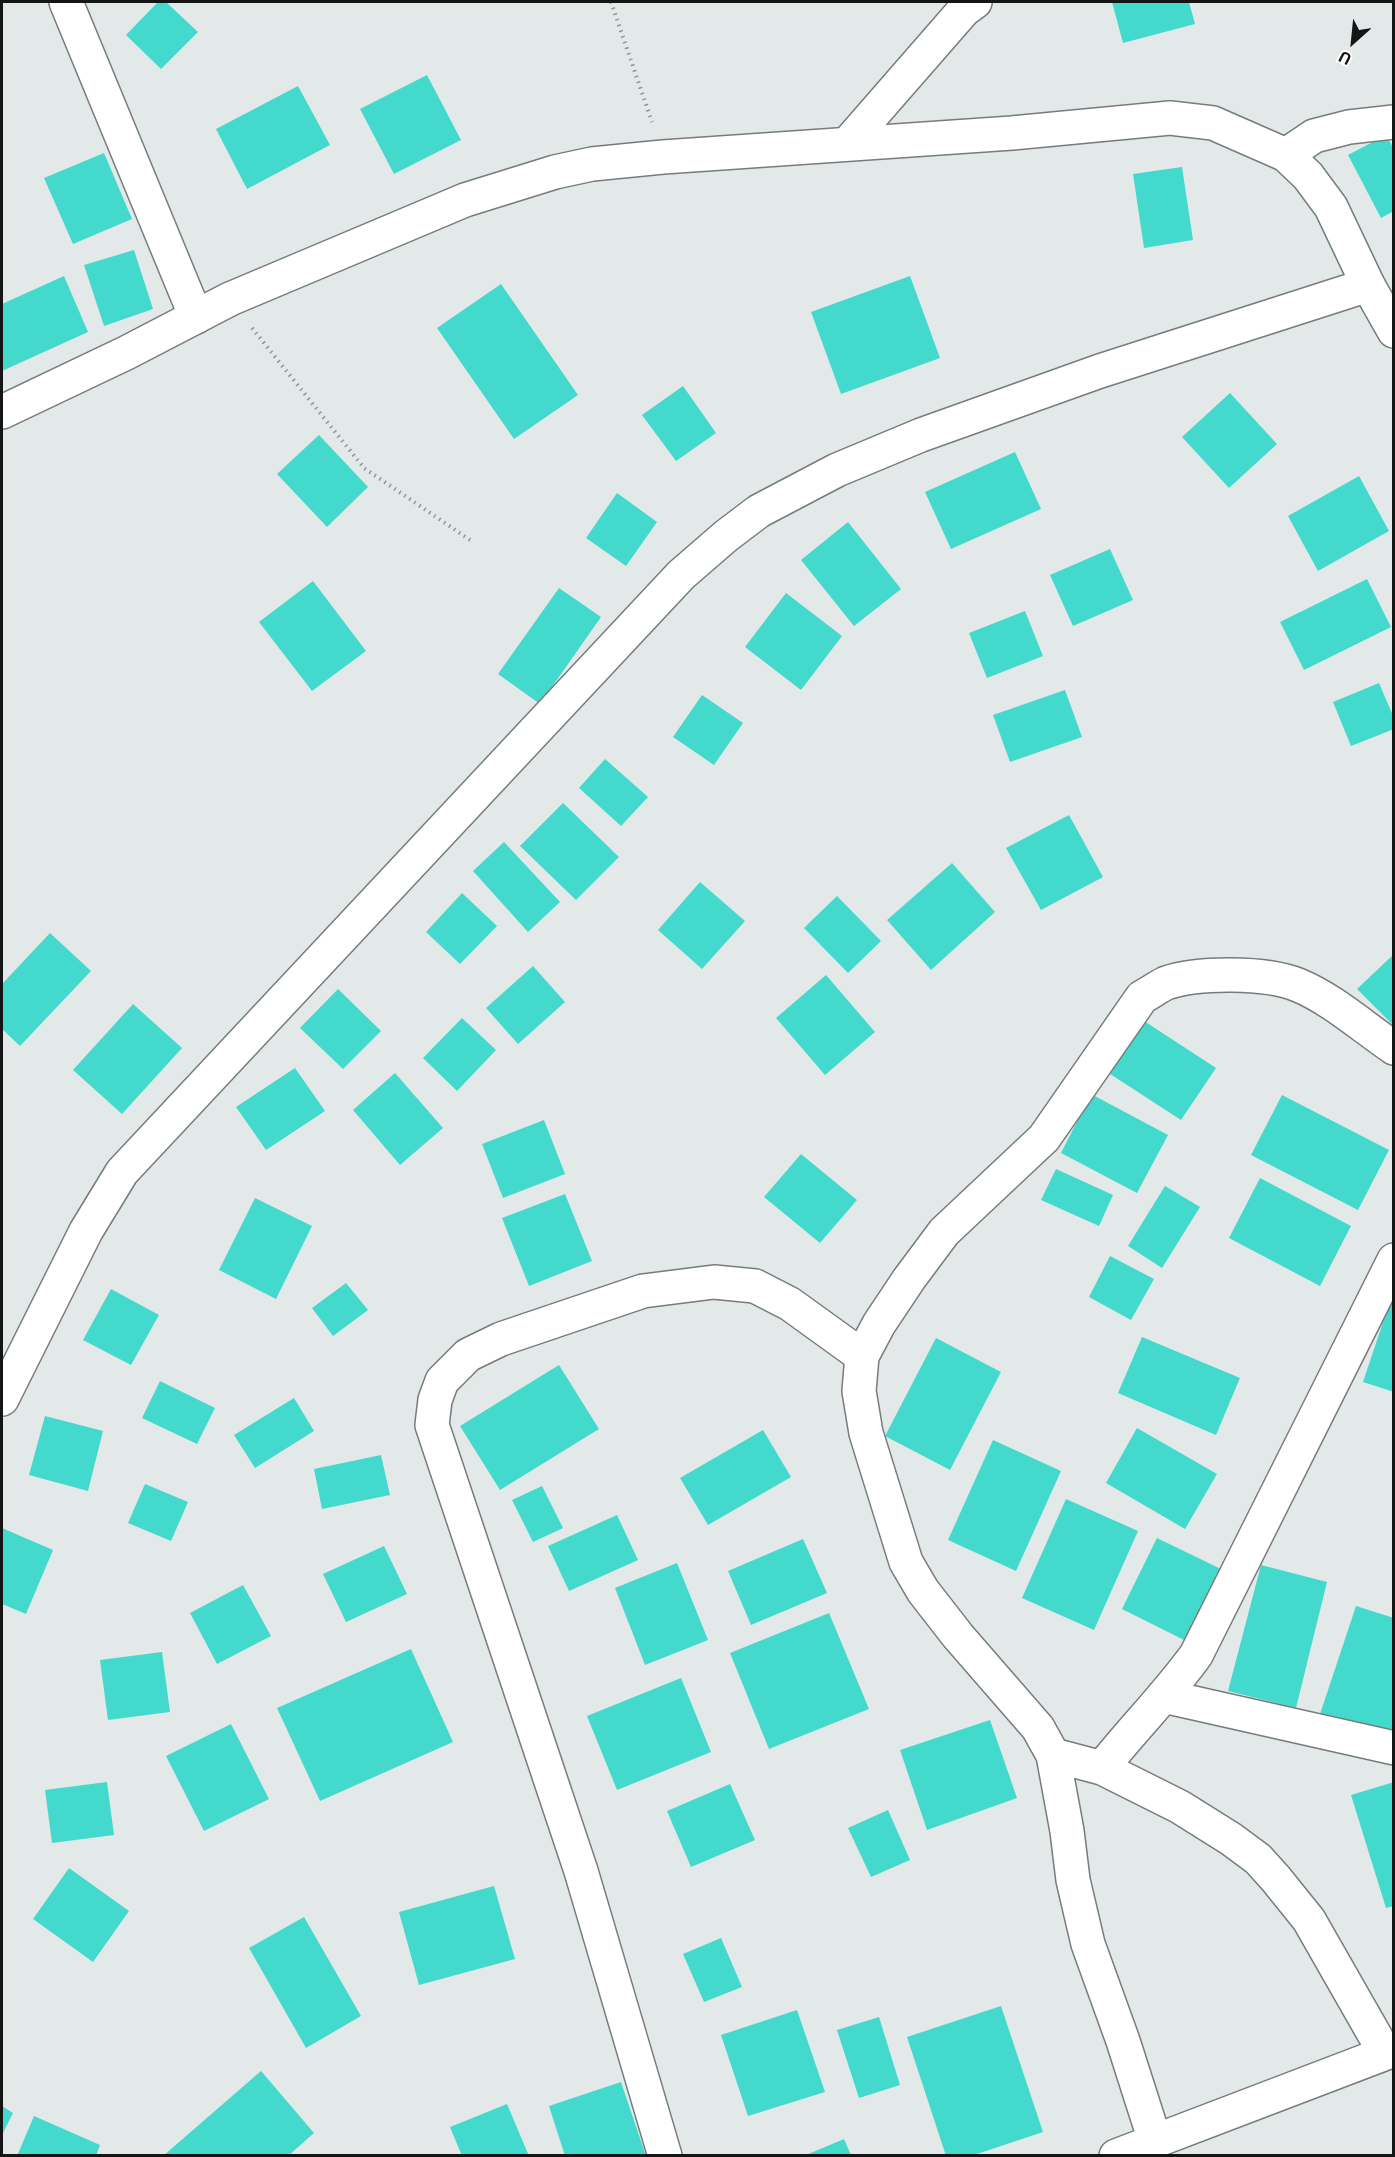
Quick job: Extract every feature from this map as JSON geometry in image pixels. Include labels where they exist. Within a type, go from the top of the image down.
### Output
[{"type":"street","points":[[66,2],[196,317]]},
{"type":"street","points":[[848,143],[964,10],[975,2]]},
{"type":"street","points":[[2,412],[230,299],[465,200],[555,172],[592,164],[663,157],[1012,133],[1170,118],[1213,123],[1286,155],[1308,176],[1331,207],[1368,285],[1394,331]]},
{"type":"street","points":[[1286,155],[1314,136],[1349,127],[1394,122]]},
{"type":"street","points":[[2,1399],[86,1232],[122,1172],[496,775],[624,634],[681,575],[726,536],[759,511],[837,470],[921,435],[1100,371],[1368,285]]},
{"type":"street","points":[[1155,2140],[1088,1944],[1073,1880],[1067,1831],[1053,1755],[1038,1728],[958,1636],[923,1591],[906,1562],[866,1433],[859,1391],[862,1356],[891,1306],[944,1232],[1044,1138],[1142,998],[1164,984],[1193,976],[1260,976],[1296,984],[1322,998],[1394,1048]]},
{"type":"street","points":[[1102,1768],[1196,1655],[1394,1260]]},
{"type":"street","points":[[665,2156],[581,1871],[432,1425],[435,1400],[442,1381],[468,1355],[501,1339],[643,1291],[714,1282],[755,1286],[790,1304],[862,1356]]},
{"type":"street","points":[[1163,1696],[1394,1748]]},
{"type":"street","points":[[1053,1755],[1102,1768],[1180,1807],[1258,1859],[1309,1920],[1389,2052],[1116,2156]]},
{"type":"path","points":[[611,2],[663,157]]},
{"type":"path","points":[[230,299],[364,468],[473,542]]},
{"type":"building","points":[[158,2],[166,2],[198,32],[161,69],[126,35]]},
{"type":"building","points":[[1112,2],[1189,2],[1195,24],[1123,43]]},
{"type":"building","points":[[427,75],[461,140],[394,174],[360,109]]},
{"type":"building","points":[[298,86],[330,145],[247,189],[216,129]]},
{"type":"building","points":[[1386,135],[1394,149],[1394,211],[1381,218],[1348,155]]},
{"type":"building","points":[[104,153],[132,219],[73,244],[44,178]]},
{"type":"building","points":[[1182,167],[1193,240],[1144,248],[1133,174]]},
{"type":"building","points":[[134,250],[153,309],[104,326],[84,265]]},
{"type":"building","points":[[64,276],[88,332],[2,371],[2,304]]},
{"type":"building","points":[[910,276],[940,358],[841,394],[811,312]]},
{"type":"building","points":[[501,284],[578,395],[514,439],[437,328]]},
{"type":"building","points":[[683,386],[716,433],[676,461],[642,415]]},
{"type":"building","points":[[1230,393],[1277,444],[1229,488],[1182,437]]},
{"type":"building","points":[[319,435],[368,487],[327,527],[277,474]]},
{"type":"building","points":[[1015,452],[1041,509],[951,549],[925,492]]},
{"type":"building","points":[[1359,476],[1389,531],[1318,571],[1288,516]]},
{"type":"building","points":[[617,493],[657,522],[626,566],[586,538]]},
{"type":"building","points":[[848,522],[901,589],[854,626],[801,560]]},
{"type":"building","points":[[1110,549],[1133,600],[1073,626],[1050,575]]},
{"type":"building","points":[[1367,579],[1391,627],[1304,670],[1280,622]]},
{"type":"building","points":[[313,581],[366,651],[312,691],[259,622]]},
{"type":"building","points":[[559,588],[601,617],[540,704],[498,674]]},
{"type":"building","points":[[786,593],[842,636],[801,690],[745,647]]},
{"type":"building","points":[[1025,611],[1043,656],[987,678],[969,633]]},
{"type":"building","points":[[1379,683],[1394,718],[1394,729],[1351,746],[1333,702]]},
{"type":"building","points":[[1065,690],[1082,737],[1010,762],[993,715]]},
{"type":"building","points":[[702,695],[743,723],[714,765],[673,737]]},
{"type":"building","points":[[605,759],[648,797],[621,826],[579,788]]},
{"type":"building","points":[[563,803],[619,857],[576,900],[520,846]]},
{"type":"building","points":[[1069,815],[1103,877],[1041,910],[1006,848]]},
{"type":"building","points":[[504,842],[560,902],[528,932],[473,871]]},
{"type":"building","points":[[952,863],[995,912],[931,970],[887,920]]},
{"type":"building","points":[[700,882],[745,921],[702,969],[658,930]]},
{"type":"building","points":[[462,893],[497,926],[460,964],[426,932]]},
{"type":"building","points":[[837,896],[881,941],[848,973],[804,928]]},
{"type":"building","points":[[50,933],[91,971],[20,1046],[2,1029],[2,984]]},
{"type":"building","points":[[1394,954],[1394,1026],[1357,989]]},
{"type":"building","points":[[533,966],[565,1002],[518,1044],[486,1008]]},
{"type":"building","points":[[826,975],[875,1032],[825,1075],[776,1018]]},
{"type":"building","points":[[338,989],[381,1031],[343,1069],[300,1028]]},
{"type":"building","points":[[133,1004],[182,1048],[122,1114],[73,1070]]},
{"type":"building","points":[[462,1018],[496,1050],[457,1091],[423,1058]]},
{"type":"building","points":[[1141,1019],[1216,1068],[1181,1120],[1107,1072]]},
{"type":"building","points":[[295,1068],[325,1111],[266,1150],[236,1107]]},
{"type":"building","points":[[395,1073],[443,1128],[400,1165],[353,1110]]},
{"type":"building","points":[[1091,1094],[1168,1135],[1137,1193],[1061,1153]]},
{"type":"building","points":[[1282,1095],[1389,1150],[1358,1210],[1251,1155]]},
{"type":"building","points":[[544,1120],[565,1174],[503,1198],[482,1144]]},
{"type":"building","points":[[801,1154],[857,1200],[820,1243],[764,1197]]},
{"type":"building","points":[[1056,1169],[1113,1195],[1099,1226],[1041,1200]]},
{"type":"building","points":[[1260,1178],[1351,1226],[1320,1286],[1229,1238]]},
{"type":"building","points":[[1165,1186],[1200,1207],[1162,1268],[1128,1246]]},
{"type":"building","points":[[565,1194],[592,1261],[529,1286],[502,1218]]},
{"type":"building","points":[[255,1198],[312,1226],[276,1299],[219,1270]]},
{"type":"building","points":[[1110,1256],[1154,1279],[1131,1320],[1089,1297]]},
{"type":"building","points":[[346,1283],[368,1310],[333,1336],[312,1308]]},
{"type":"building","points":[[111,1289],[159,1315],[131,1365],[83,1340]]},
{"type":"building","points":[[1394,1289],[1394,1392],[1363,1382]]},
{"type":"building","points":[[1142,1337],[1240,1378],[1216,1435],[1118,1393]]},
{"type":"building","points":[[936,1338],[1001,1372],[950,1470],[885,1436]]},
{"type":"building","points":[[559,1365],[599,1429],[500,1490],[460,1426]]},
{"type":"building","points":[[160,1381],[215,1408],[197,1444],[142,1418]]},
{"type":"building","points":[[294,1398],[314,1431],[255,1468],[234,1435]]},
{"type":"building","points":[[45,1416],[103,1431],[88,1491],[29,1475]]},
{"type":"building","points":[[1137,1428],[1217,1474],[1185,1529],[1106,1483]]},
{"type":"building","points":[[763,1430],[791,1477],[708,1525],[680,1478]]},
{"type":"building","points":[[993,1440],[1061,1471],[1016,1571],[948,1540]]},
{"type":"building","points":[[381,1455],[390,1495],[322,1509],[314,1469]]},
{"type":"building","points":[[145,1484],[188,1502],[171,1541],[128,1523]]},
{"type":"building","points":[[542,1486],[563,1528],[533,1542],[512,1500]]},
{"type":"building","points":[[1066,1499],[1138,1531],[1094,1630],[1022,1598]]},
{"type":"building","points":[[617,1515],[638,1560],[569,1591],[548,1546]]},
{"type":"building","points":[[2,1528],[53,1550],[26,1614],[2,1604]]},
{"type":"building","points":[[1157,1538],[1225,1571],[1190,1643],[1122,1609]]},
{"type":"building","points":[[803,1539],[827,1593],[751,1625],[728,1571]]},
{"type":"building","points":[[384,1546],[407,1594],[346,1622],[323,1574]]},
{"type":"building","points":[[677,1563],[708,1640],[645,1665],[615,1588]]},
{"type":"building","points":[[1261,1565],[1327,1582],[1296,1708],[1228,1691]]},
{"type":"building","points":[[243,1585],[271,1636],[217,1664],[190,1613]]},
{"type":"building","points":[[1356,1606],[1394,1618],[1394,1739],[1320,1714]]},
{"type":"building","points":[[829,1613],[869,1709],[769,1749],[730,1653]]},
{"type":"building","points":[[411,1649],[453,1742],[320,1801],[277,1708]]},
{"type":"building","points":[[162,1652],[170,1712],[108,1720],[100,1660]]},
{"type":"building","points":[[681,1678],[711,1752],[617,1790],[587,1716]]},
{"type":"building","points":[[990,1720],[1017,1798],[927,1830],[900,1750]]},
{"type":"building","points":[[231,1724],[269,1799],[204,1831],[166,1756]]},
{"type":"building","points":[[107,1782],[114,1835],[52,1843],[45,1790]]},
{"type":"building","points":[[1394,1782],[1394,1906],[1386,1908],[1351,1795]]},
{"type":"building","points":[[730,1784],[755,1840],[691,1867],[667,1811]]},
{"type":"building","points":[[888,1810],[910,1860],[871,1877],[848,1828]]},
{"type":"building","points":[[69,1868],[129,1911],[93,1962],[33,1919]]},
{"type":"building","points":[[494,1886],[515,1959],[419,1985],[399,1912]]},
{"type":"building","points":[[304,1917],[361,2016],[306,2048],[249,1948]]},
{"type":"building","points":[[721,1938],[742,1987],[704,2002],[683,1954]]},
{"type":"building","points":[[1001,2006],[1043,2132],[971,2156],[946,2156],[907,2037]]},
{"type":"building","points":[[797,2010],[825,2092],[748,2116],[721,2035]]},
{"type":"building","points":[[879,2017],[900,2085],[859,2098],[837,2030]]},
{"type":"building","points":[[261,2071],[314,2133],[288,2156],[163,2156]]},
{"type":"building","points":[[621,2082],[646,2156],[565,2156],[549,2106]]},
{"type":"building","points":[[507,2104],[529,2156],[462,2156],[450,2127]]},
{"type":"building","points":[[2,2106],[13,2113],[2,2135]]},
{"type":"building","points":[[34,2116],[100,2145],[96,2156],[17,2156]]},
{"type":"building","points":[[844,2139],[851,2155],[806,2155]]}]
